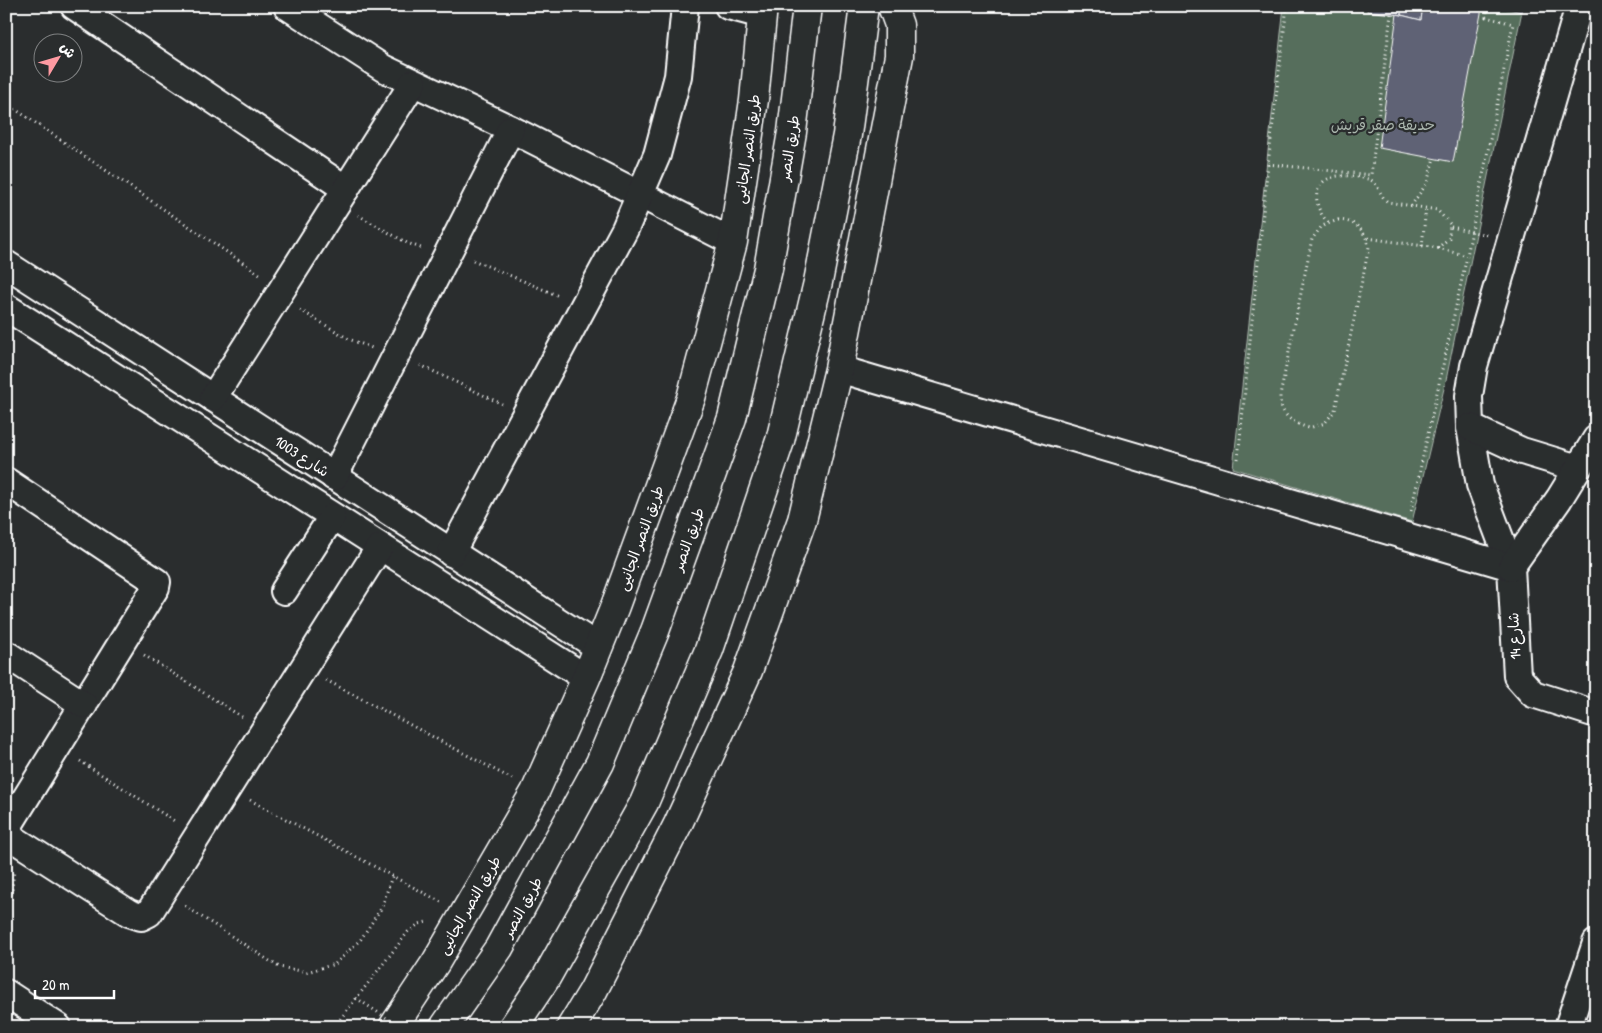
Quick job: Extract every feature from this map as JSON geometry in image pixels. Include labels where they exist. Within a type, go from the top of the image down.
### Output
[{"type":"main road","name":"طريق النصر","points":[[444,1027],[499,948],[600,764],[655,631],[732,418],[768,269],[792,132],[807,6]]},
{"type":"main road","points":[[513,1027],[546,978],[644,802],[709,650],[780,441],[818,282],[845,144],[864,6]]},
{"type":"main road","points":[[570,1027],[593,991],[678,824],[748,671],[802,520],[839,369],[899,56],[899,26],[892,6]]},
{"type":"main road","name":"طريق النصر الجانيى","points":[[393,1027],[436,962],[535,792],[586,678],[691,398],[733,242],[754,100],[763,10]]},
{"type":"street","points":[[74,6],[346,189]]},
{"type":"street","points":[[287,6],[383,68],[511,129],[733,242]]},
{"type":"street","points":[[451,553],[625,229],[657,155],[678,76],[685,6]]},
{"type":"street","points":[[728,6],[763,10]]},
{"type":"street","name":"شارع 14","points":[[1579,6],[1509,240],[1474,366],[1469,396],[1470,427],[1480,485],[1511,567],[1517,676],[1533,694],[1596,714]]},
{"type":"street","points":[[212,398],[414,83]]},
{"type":"street","points":[[334,477],[511,129]]},
{"type":"street","name":"شارع 1003","points":[[6,264],[598,647]]},
{"type":"street","points":[[6,307],[379,548],[586,678]]},
{"type":"street","points":[[839,369],[1511,567],[1596,439]]},
{"type":"street","points":[[1470,427],[1522,452],[1578,468]]},
{"type":"street","points":[[6,481],[157,582],[156,587],[6,830]]},
{"type":"street","points":[[284,592],[332,517]]},
{"type":"street","points":[[6,834],[135,915],[141,917],[149,912],[379,548]]},
{"type":"street","points":[[511,630],[527,602]]},
{"type":"street","points":[[6,654],[84,705]]},
{"type":"street","points":[[1568,1027],[1596,943]]},
{"type":"street","points":[[6,993],[58,1027]]},
{"type":"path","points":[[1237,466],[1268,164],[1287,6]]},
{"type":"path","points":[[1410,517],[1467,256],[1513,24],[1486,17],[1488,6]]},
{"type":"path","points":[[1268,164],[1371,174],[1392,14]]},
{"type":"path","points":[[6,103],[282,289]]},
{"type":"path","points":[[1411,206],[1427,183],[1434,158]]},
{"type":"path","points":[[1328,222],[1318,210],[1316,194],[1322,183],[1332,177],[1369,180],[1374,182],[1382,198],[1388,202],[1426,208],[1442,214],[1451,227],[1509,240]]},
{"type":"path","points":[[1422,246],[1426,208]]},
{"type":"path","points":[[1347,221],[1355,224],[1363,230],[1369,247],[1335,410],[1325,424],[1309,428],[1301,426],[1288,418],[1283,412],[1280,396],[1309,247],[1316,232],[1328,222],[1347,221]]},
{"type":"path","points":[[1438,248],[1449,238],[1451,227]]},
{"type":"path","points":[[1367,238],[1438,248],[1467,256]]},
{"type":"path","points":[[123,641],[264,731]]},
{"type":"path","points":[[303,668],[535,792]]},
{"type":"path","points":[[58,747],[198,836]]},
{"type":"path","points":[[228,788],[463,914]]},
{"type":"path","points":[[6,908],[11,900],[15,866]]},
{"type":"path","points":[[161,891],[279,967],[307,972],[335,964],[362,939],[382,907],[392,876]]},
{"type":"path","points":[[334,1027],[402,939]]},
{"type":"path","points":[[356,998],[400,1027]]},
{"type":"green space","name":"حديقة صقر قريش","points":[[1284,6],[1523,6],[1446,380],[1412,522],[1233,468]]},
{"type":"building","points":[[1368,6],[1402,6],[1401,15],[1367,11]]},
{"type":"building","points":[[1402,6],[1423,6],[1421,20],[1401,15]]},
{"type":"building","points":[[1423,6],[1482,8],[1453,162],[1379,148],[1397,14],[1421,20]]},
{"type":"building","points":[[1494,6],[1523,6],[1522,12]]}]
